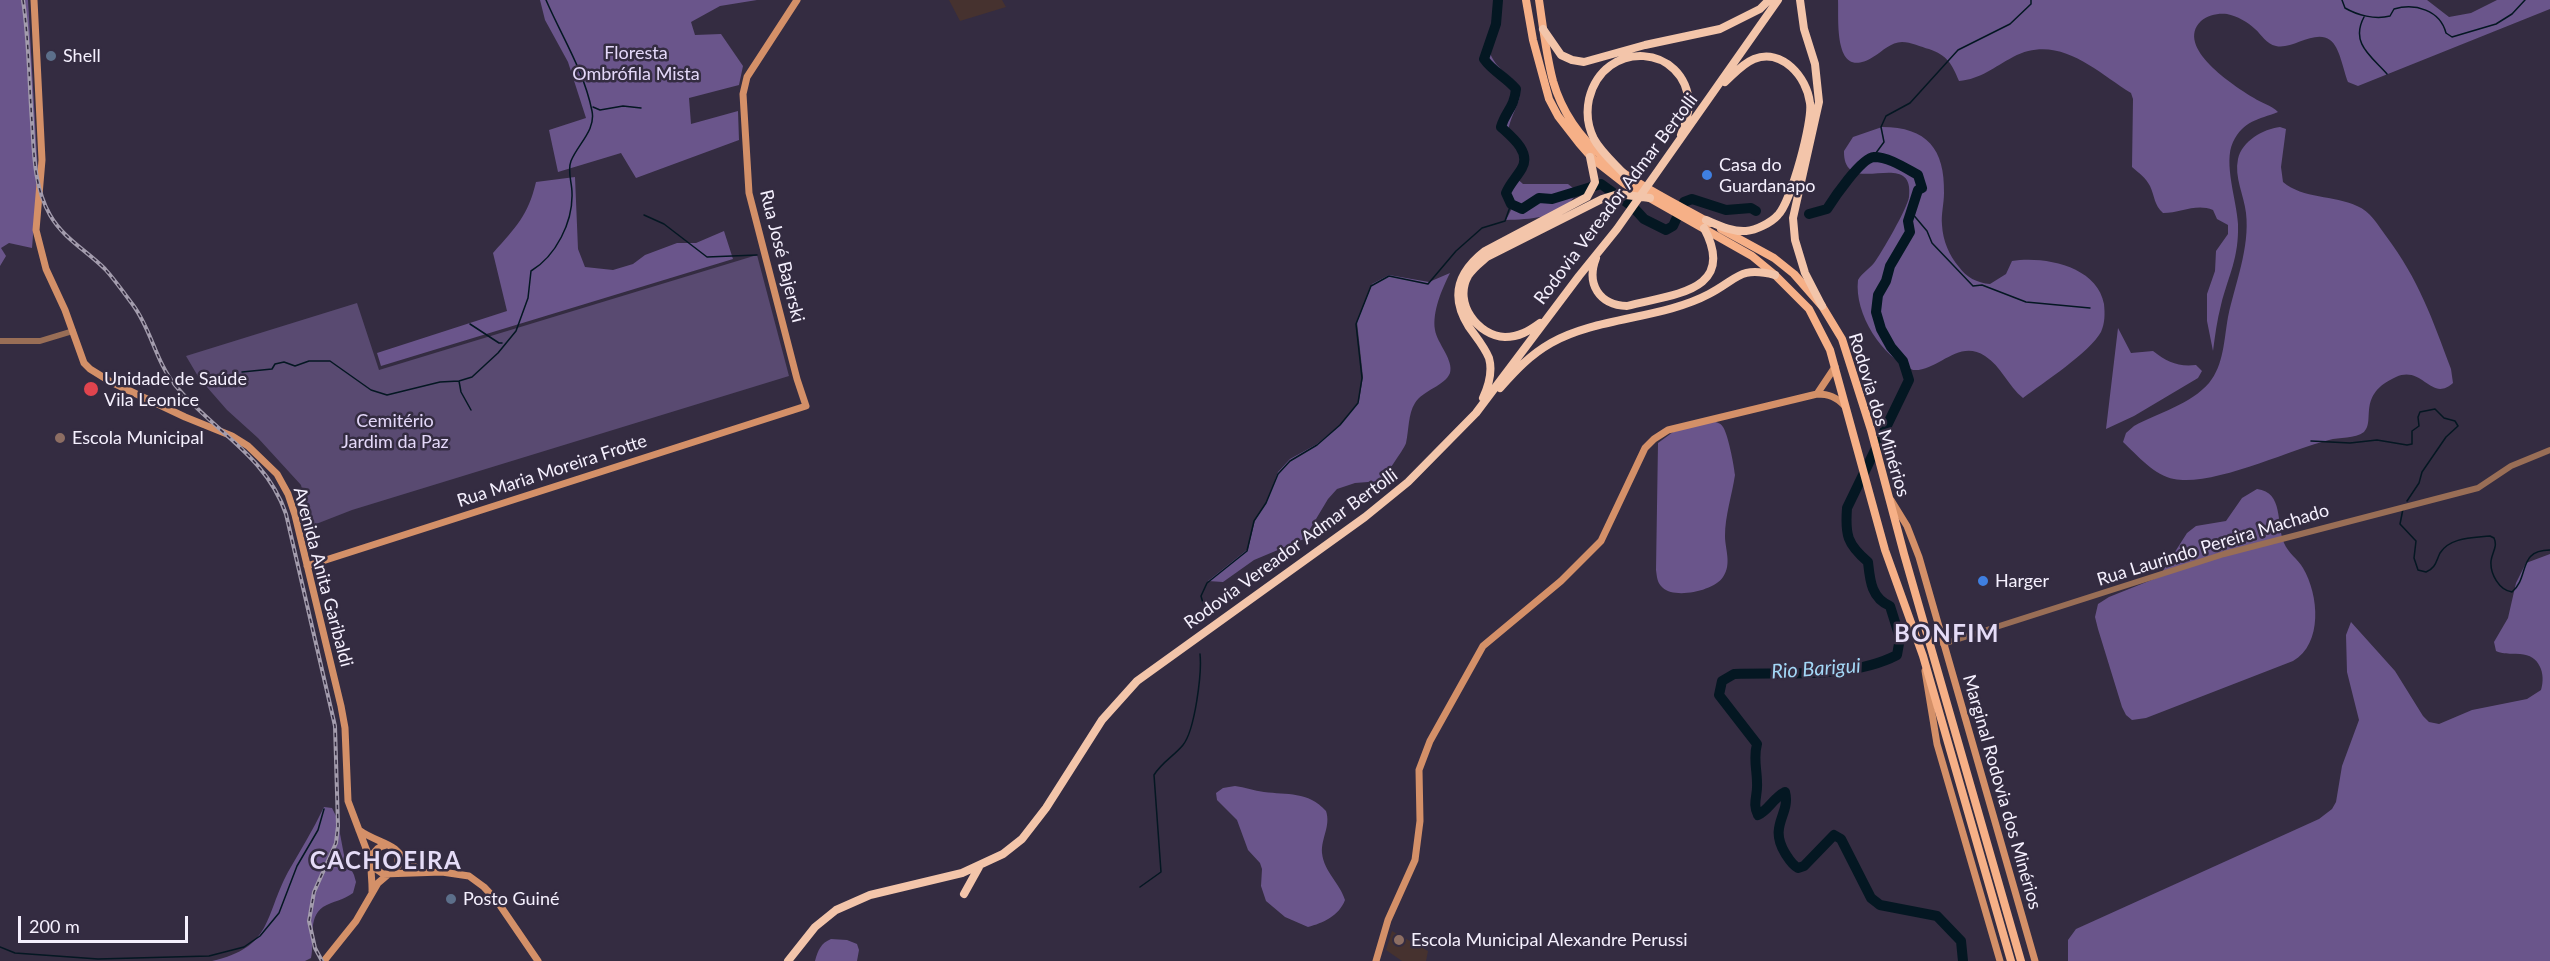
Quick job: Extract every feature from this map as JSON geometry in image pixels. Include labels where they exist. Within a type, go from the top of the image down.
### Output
[{"type":"highway","points":[[1543,29],[1562,55],[1584,62],[1645,45],[1720,30],[1760,9],[1769,0]]},
{"type":"highway","name":"Rodovia Vereador Admar Bertolli","points":[[788,961],[815,927],[836,910],[870,895],[948,877],[979,867],[1003,854],[1022,838],[1046,808],[1102,720],[1137,681],[1365,517],[1408,482],[1476,413],[1546,319],[1617,230],[1778,0]]},
{"type":"highway","points":[[1800,0],[1804,28],[1815,64],[1819,102],[1793,218],[1795,240],[1805,273],[1822,306]]},
{"type":"highway","points":[[1624,174],[1595,141],[1589,127],[1587,108],[1591,92],[1608,66],[1621,58],[1642,56],[1656,59],[1671,67],[1683,82],[1689,106],[1679,142]]},
{"type":"highway","points":[[1702,222],[1747,231],[1764,225],[1778,215],[1788,201],[1807,135],[1811,105],[1807,89],[1799,74],[1785,62],[1766,57],[1754,59],[1743,65],[1714,94]]},
{"type":"highway","points":[[1476,413],[1490,380],[1491,368],[1482,344],[1464,318],[1459,306],[1458,291],[1462,276],[1470,262],[1485,251],[1587,197],[1595,182],[1590,157]]},
{"type":"highway","points":[[1546,319],[1530,330],[1517,335],[1504,337],[1488,333],[1478,326],[1465,306],[1466,279],[1475,266],[1487,257],[1602,199],[1618,194],[1650,198]]},
{"type":"highway","points":[[1599,251],[1593,267],[1594,286],[1600,296],[1616,306],[1627,306],[1694,288],[1706,281],[1713,270],[1715,258],[1712,243],[1702,222]]},
{"type":"highway","points":[[1476,413],[1529,356],[1553,341],[1689,303],[1709,294],[1743,273],[1755,270],[1775,274]]},
{"type":"highway","points":[[964,894],[979,867]]},
{"type":"main road","name":"Avenida Anita Garibaldi","points":[[34,0],[42,160],[36,231],[46,269],[84,363],[94,372],[167,409],[239,439],[265,460],[277,474],[288,494],[344,720],[350,809],[371,863]]},
{"type":"main road","name":"Rua José Bajerski","points":[[796,0],[747,77],[743,94],[749,193],[806,406]]},
{"type":"main road","name":"Rodovia dos Minérios","points":[[1526,0],[1540,70],[1549,99],[1558,116],[1590,157],[1625,184],[1670,209],[1702,222],[1774,258],[1794,274],[1822,306],[1842,339],[1871,430],[2021,961]]},
{"type":"main road","name":"Rodovia dos Minérios","points":[[1539,0],[1554,84],[1572,123],[1583,139],[1624,174],[1676,202],[1775,274],[1809,309],[1830,350],[1885,550],[1923,656],[2012,961]]},
{"type":"main road","points":[[1817,394],[1835,367]]},
{"type":"main road","points":[[1376,961],[1388,920],[1415,860],[1420,821],[1419,770],[1424,755],[1483,646],[1561,581],[1601,542],[1645,448],[1668,430],[1817,394],[1828,394],[1838,398],[1845,406]]},
{"type":"main road","name":"Rua Maria Moreira Frotte","points":[[307,566],[806,406]]},
{"type":"main road","name":"Marginal Rodovia dos Minérios","points":[[1889,497],[1907,526],[1916,550],[2035,961]]},
{"type":"main road","points":[[1923,656],[1937,744],[2000,961]]},
{"type":"main road","points":[[357,829],[373,840],[393,847],[412,866],[427,872]]},
{"type":"main road","points":[[371,894],[371,863],[374,851],[386,845]]},
{"type":"main road","points":[[324,961],[356,921],[371,894],[387,874],[398,866],[398,853]]},
{"type":"main road","points":[[371,863],[375,870],[387,874],[453,872],[469,876],[497,901],[538,961]]},
{"type":"street","points":[[0,340],[40,341],[73,331]]},
{"type":"street","name":"Rua Laurindo Pereira Machado","points":[[1943,644],[2224,554],[2462,493],[2493,480],[2519,462],[2550,450]]},
{"type":"shaded area","points":[[949,0],[1002,0],[1006,7],[960,21]]},
{"type":"shaded area","name":"Escola Municipal Alexandre Perussi","points":[[1392,931],[1428,951],[1426,961],[1402,961],[1386,950]]},
{"type":"green space","points":[[0,0],[28,0],[38,174],[32,248],[9,243],[1,248],[6,256],[0,266]]},
{"type":"green space","name":"Floresta Ombrófila Mista","points":[[540,0],[757,0],[720,6],[691,22],[695,35],[721,34],[743,66],[739,85],[689,98],[691,124],[738,111],[739,140],[636,178],[621,153],[558,172],[549,130],[586,118],[568,62],[545,20]]},
{"type":"green space","points":[[1838,0],[2427,0],[2449,17],[2471,13],[2497,0],[2550,0],[2550,9],[2358,86],[2348,82],[2336,48],[2330,40],[2324,37],[2276,46],[2267,41],[2249,24],[2235,16],[2217,14],[2201,21],[2195,31],[2195,42],[2210,65],[2233,85],[2278,112],[2258,119],[2242,129],[2230,151],[2230,171],[2238,236],[2235,256],[2218,316],[2213,351],[2207,321],[2207,294],[2215,271],[2216,251],[2228,234],[2228,225],[2217,219],[2213,210],[2207,208],[2163,213],[2160,210],[2148,183],[2132,167],[2133,99],[2131,93],[2076,58],[2046,49],[2030,51],[2013,57],[1981,75],[1959,81],[1945,57],[1935,51],[1909,43],[1894,44],[1860,63],[1851,61],[1845,55],[1841,45]]},
{"type":"green space","points":[[1487,46],[1495,62],[1514,81],[1520,92],[1508,133],[1502,126],[1513,103],[1514,90],[1488,68]]},
{"type":"green space","points":[[1882,127],[1898,128],[1922,136],[1937,153],[1943,178],[1944,237],[1952,258],[1968,277],[1990,284],[2006,274],[2012,261],[2039,260],[2067,266],[2080,272],[2099,291],[2105,311],[2101,332],[2077,358],[2023,398],[1991,360],[1975,352],[1957,353],[1931,366],[1913,370],[1902,364],[1881,345],[1865,320],[1858,293],[1858,280],[1874,263],[1899,220],[1909,197],[1908,182],[1901,175],[1891,173],[1855,172],[1847,165],[1844,151],[1853,137]]},
{"type":"green space","points":[[2280,127],[2286,129],[2281,167],[2283,182],[2309,194],[2357,206],[2373,219],[2397,252],[2416,284],[2444,350],[2453,383],[2439,389],[2413,376],[2396,377],[2384,384],[2371,399],[2367,427],[2360,434],[2329,440],[2209,478],[2190,480],[2167,477],[2147,464],[2123,442],[2126,433],[2134,426],[2174,408],[2202,390],[2218,368],[2246,239],[2246,213],[2238,179],[2238,159],[2244,147],[2254,137],[2267,130]]},
{"type":"green space","points":[[1514,176],[1523,184],[1568,184],[1573,188],[1574,197],[1568,204],[1552,214],[1506,220],[1513,206],[1506,191]]},
{"type":"green space","points":[[575,177],[578,249],[585,267],[613,270],[633,264],[645,255],[677,243],[696,243],[724,231],[733,259],[381,366],[377,353],[507,311],[493,253],[525,213],[536,182]]},
{"type":"green space","name":"Cemitério Jardim da Paz","points":[[757,255],[789,376],[352,510],[311,526],[301,485],[258,438],[227,410],[199,378],[186,356],[357,303],[379,370]]},
{"type":"green space","points":[[1450,273],[1438,301],[1434,323],[1436,335],[1450,363],[1450,373],[1444,381],[1415,403],[1405,445],[1381,481],[1355,483],[1337,489],[1328,499],[1304,539],[1254,560],[1223,582],[1208,581],[1248,549],[1255,520],[1267,501],[1278,472],[1290,459],[1317,444],[1341,424],[1359,401],[1363,377],[1357,322],[1372,284],[1389,275],[1429,282]]},
{"type":"green space","points":[[2118,328],[2131,353],[2153,351],[2173,363],[2196,365],[2202,371],[2198,378],[2134,416],[2106,429]]},
{"type":"green space","points":[[1710,421],[1720,424],[1725,431],[1735,475],[1725,528],[1727,567],[1723,577],[1712,586],[1694,592],[1676,593],[1663,588],[1656,570],[1658,443],[1673,432]]},
{"type":"green space","points":[[2257,489],[2266,491],[2275,502],[2284,543],[2301,565],[2308,579],[2315,605],[2314,631],[2309,643],[2303,653],[2293,661],[2146,718],[2132,720],[2122,707],[2098,629],[2095,617],[2098,604],[2109,597],[2159,577],[2187,533],[2196,526],[2226,521],[2242,498]]},
{"type":"green space","points":[[2550,554],[2550,961],[2068,961],[2068,940],[2076,929],[2319,819],[2332,809],[2336,802],[2342,766],[2359,720],[2347,672],[2346,635],[2351,622],[2395,671],[2429,722],[2439,724],[2472,710],[2527,699],[2541,690],[2543,678],[2537,662],[2527,655],[2496,651],[2494,642],[2508,618],[2516,583],[2526,563]]},
{"type":"green space","points":[[1235,786],[1305,797],[1326,811],[1323,860],[1345,900],[1335,915],[1308,927],[1285,917],[1266,901],[1261,886],[1260,863],[1248,850],[1237,820],[1217,800],[1216,793],[1223,788]]},
{"type":"green space","points":[[324,807],[332,808],[337,818],[344,855],[356,882],[353,893],[323,907],[315,917],[311,958],[305,961],[212,961],[232,955],[257,939],[288,872]]},
{"type":"green space","points":[[831,939],[847,940],[857,944],[859,950],[857,961],[815,961],[820,947]]},
{"type":"waterway","points":[[242,372],[272,369],[275,364],[284,362],[295,366],[309,361],[330,361],[371,390],[387,395],[472,377],[498,353],[516,331],[528,298],[531,271],[540,265],[555,247],[570,215],[572,204],[570,165],[589,131],[593,118],[584,82],[546,0]]},
{"type":"waterway","name":"Rio Barigui","points":[[1498,0],[1496,24],[1484,59],[1516,89],[1514,101],[1501,127],[1519,145],[1524,156],[1522,168],[1506,193],[1511,204],[1522,209],[1539,198],[1552,199],[1601,184],[1633,207],[1644,219],[1666,230],[1673,226],[1684,202],[1692,199],[1726,210],[1751,208],[1756,211]]},
{"type":"waterway","points":[[1873,157],[1884,142],[1881,127],[1886,116],[1910,103],[1958,50],[2010,24],[2031,4],[2031,0]]},
{"type":"waterway","points":[[2342,0],[2345,8],[2372,17],[2390,16],[2394,9],[2402,7],[2426,10],[2438,19],[2446,33],[2452,37],[2496,24],[2512,14],[2525,0]]},
{"type":"waterway","points":[[2364,17],[2359,34],[2361,42],[2369,55],[2387,74]]},
{"type":"waterway","points":[[593,107],[600,110],[623,106],[641,108]]},
{"type":"waterway","name":"Rio Barigui","points":[[1809,214],[1827,209],[1855,171],[1874,157],[1891,161],[1918,175],[1922,188],[1918,190],[1908,221],[1910,232],[1890,266],[1886,281],[1878,295],[1876,312],[1881,329],[1891,347],[1903,361],[1909,380],[1847,508],[1846,517],[1849,538],[1856,550],[1868,562],[1875,593],[1890,606],[1900,638],[1897,655],[1879,663],[1839,671],[1734,674],[1722,681],[1719,695],[1757,744],[1755,803],[1758,815],[1785,792],[1786,800],[1779,835],[1780,843],[1792,863],[1798,868],[1804,866],[1834,835],[1841,839],[1871,898],[1880,905],[1937,916],[1961,941],[1963,961]]},
{"type":"waterway","points":[[1203,603],[1201,596],[1207,583],[1247,551],[1254,521],[1266,503],[1278,474],[1290,461],[1317,445],[1340,425],[1358,403],[1362,378],[1356,324],[1371,286],[1389,276],[1428,284],[1456,251],[1482,228],[1505,221],[1511,204]]},
{"type":"waterway","points":[[1911,212],[1927,231],[1932,243],[1973,286],[1982,285],[2026,302],[2090,308]]},
{"type":"waterway","points":[[644,215],[664,224],[707,257],[757,255]]},
{"type":"waterway","points":[[470,324],[502,343]]},
{"type":"waterway","points":[[459,381],[461,392],[471,410]]},
{"type":"waterway","points":[[2311,441],[2350,443],[2377,440],[2407,445],[2412,444],[2412,431],[2419,426],[2420,412],[2435,409],[2444,418],[2455,421],[2458,426],[2446,437],[2422,472],[2419,483],[2407,501]]},
{"type":"waterway","points":[[2403,509],[2400,524],[2416,541],[2414,558],[2418,570],[2426,572],[2432,568],[2444,548],[2456,541],[2490,536],[2494,538],[2495,544],[2491,561],[2494,576],[2499,585],[2512,592],[2521,579],[2528,559],[2540,551],[2550,550]]},
{"type":"waterway","points":[[1140,887],[1161,872],[1154,775],[1187,738],[1197,701],[1200,654]]},
{"type":"waterway","points":[[0,947],[15,953],[98,959],[209,956],[244,947],[260,936],[279,913],[297,866],[318,830],[324,809]]},
{"type":"railway","points":[[23,0],[36,170],[41,193],[50,215],[62,231],[105,269],[116,282],[139,314],[168,376],[190,401],[266,475],[286,514],[335,726],[338,826],[336,843],[314,892],[309,921],[315,948],[322,961]]},
{"type":"place","name":"Shell","points":[[51,56]]},
{"type":"place","name":"Casa do Guardanapo","points":[[1707,175]]},
{"type":"place","name":"Unidade de Saúde Vila Leonice","points":[[91,389]]},
{"type":"place","name":"Escola Municipal","points":[[60,438]]},
{"type":"place","name":"Harger","points":[[1983,581]]},
{"type":"place","name":"Posto Guiné","points":[[451,899]]},
{"type":"place","name":"Escola Municipal Alexandre Perussi","points":[[1399,940]]},
{"type":"district","name":"BONFIM","points":[[1947,634]]},
{"type":"district","name":"CACHOEIRA","points":[[386,861]]}]
